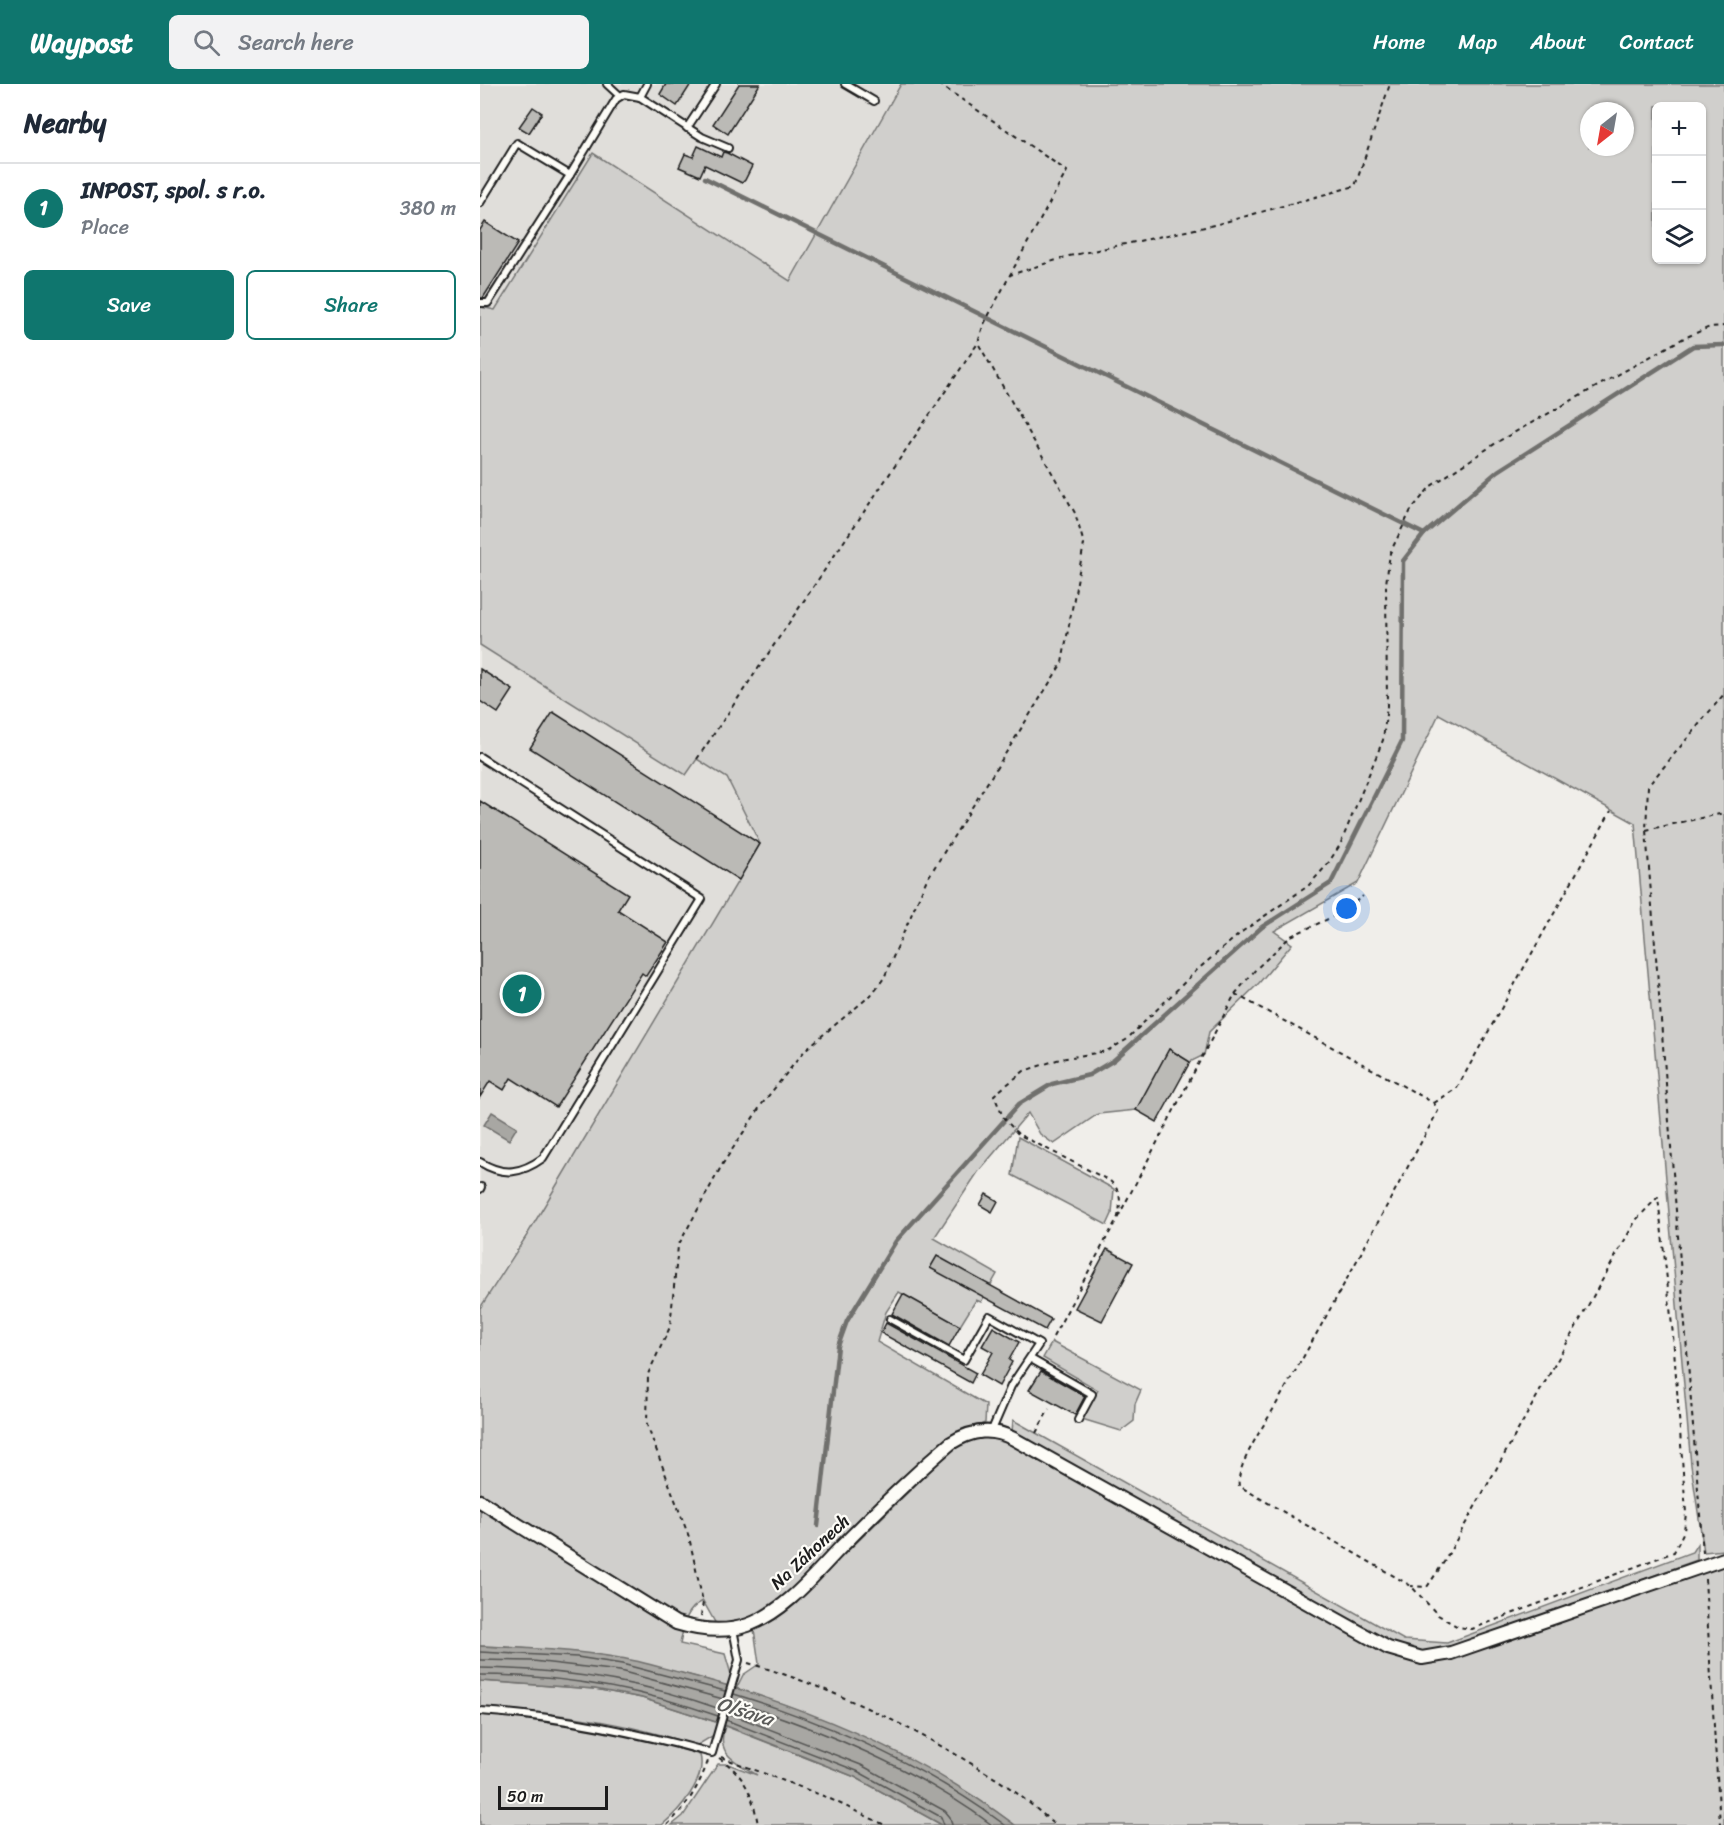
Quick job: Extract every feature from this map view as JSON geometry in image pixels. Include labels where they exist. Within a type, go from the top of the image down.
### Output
[{"type":"street","name":"Na Záhonech","points":[[480,1501],[676,1623],[699,1628],[733,1629],[756,1621],[803,1587],[951,1443],[970,1434],[992,1430]]},
{"type":"street","points":[[992,1430],[1024,1445],[1404,1654],[1430,1658],[1451,1653],[1724,1559]]},
{"type":"lane","points":[[607,84],[620,96],[640,97],[687,128],[728,148]]},
{"type":"lane","points":[[640,97],[647,84]]},
{"type":"lane","points":[[687,128],[716,84]]},
{"type":"lane","points":[[845,84],[874,101]]},
{"type":"lane","points":[[480,303],[488,303],[620,96]]},
{"type":"lane","points":[[480,203],[517,143],[570,175]]},
{"type":"lane","points":[[480,757],[702,899],[543,1158],[525,1171],[506,1172],[480,1162]]},
{"type":"lane","points":[[890,1319],[964,1360],[989,1316],[1039,1344],[1011,1386],[992,1430]]},
{"type":"lane","points":[[1031,1359],[1092,1394],[1078,1420]]},
{"type":"lane","points":[[480,1711],[584,1723],[644,1734],[712,1753],[736,1677],[739,1660],[733,1629]]},
{"type":"path","points":[[697,759],[978,343],[983,326],[1067,171],[939,84]]},
{"type":"path","points":[[1010,274],[1069,256],[1214,225],[1355,186],[1390,84]]},
{"type":"path","points":[[1118,1217],[1121,1202],[1118,1189],[1110,1181],[1018,1134],[1003,1117],[994,1095],[1024,1071],[1060,1059],[1107,1051],[1126,1040],[1197,970],[1243,931],[1308,886],[1328,865],[1340,845],[1383,740],[1387,706],[1386,584],[1390,553],[1411,510],[1431,486],[1499,441],[1682,339],[1710,327],[1724,326]]},
{"type":"path","points":[[699,1628],[703,1602],[689,1537],[647,1425],[648,1374],[670,1327],[678,1246],[722,1165],[762,1104],[806,1048],[871,995],[884,978],[926,881],[1062,663],[1084,544],[1075,513],[978,343]]},
{"type":"path","points":[[1720,1825],[1704,1564],[1646,830],[1648,786],[1724,694]]},
{"type":"path","points":[[1434,1103],[1457,1088],[1611,811]]},
{"type":"path","points":[[1646,830],[1724,813]]},
{"type":"path","points":[[1053,1337],[1235,994],[1256,969],[1291,936],[1339,914],[1363,896]]},
{"type":"path","points":[[1235,994],[1434,1103],[1438,1111],[1254,1443],[1237,1479],[1239,1486],[1411,1586],[1438,1615],[1458,1627],[1472,1629],[1674,1552],[1684,1531],[1686,1513],[1673,1335],[1658,1197],[1636,1220],[1444,1562],[1426,1587],[1411,1586]]},
{"type":"path","points":[[1036,1433],[1049,1409]]},
{"type":"path","points":[[739,1660],[830,1694],[910,1730],[992,1776],[1056,1825]]},
{"type":"path","points":[[667,1825],[690,1798],[712,1753]]},
{"type":"path","points":[[712,1753],[736,1769],[746,1783],[755,1804],[758,1825]]},
{"type":"path","points":[[712,1753],[826,1797],[885,1825]]},
{"type":"shaded area","points":[[480,84],[900,84],[789,282],[593,153],[480,334]]},
{"type":"shaded area","points":[[901,84],[1724,84],[1724,1550],[1704,1552],[1691,1465],[1635,823],[1439,714],[1358,883],[1274,931],[1292,944],[1259,983],[1209,1032],[1204,1055],[1190,1062],[1169,1049],[1136,1110],[1098,1114],[1054,1144],[1040,1134],[1028,1113],[978,1172],[934,1238],[997,1274],[981,1302],[976,1300],[960,1326],[899,1292],[886,1312],[877,1342],[986,1405],[985,1423],[947,1438],[792,1590],[747,1620],[732,1624],[716,1624],[703,1601],[692,1609],[688,1614],[680,1644],[725,1654],[731,1674],[728,1686],[666,1669],[606,1657],[480,1646],[480,1308],[527,1235],[760,844],[727,778],[697,759],[686,775],[480,645],[480,307],[495,310],[593,153],[790,281]]},
{"type":"shaded area","points":[[480,645],[686,775],[697,759],[727,778],[760,844],[557,1185],[480,1306]]},
{"type":"shaded area","points":[[1018,1137],[1114,1189],[1112,1214],[1107,1225],[1012,1175]]},
{"type":"shaded area","points":[[1052,1342],[1141,1390],[1135,1404],[1134,1421],[1121,1431],[1082,1419],[1098,1390],[1043,1358]]},
{"type":"shaded area","points":[[1013,1420],[1404,1640],[1447,1643],[1692,1552],[1697,1544],[1697,1560],[1445,1650],[1425,1652],[1392,1645],[1012,1432]]},
{"type":"shaded area","points":[[992,1437],[1011,1443],[1403,1660],[1425,1662],[1447,1660],[1724,1564],[1724,1825],[1015,1825],[952,1784],[881,1746],[808,1714],[736,1689],[743,1675],[759,1664],[754,1629],[811,1587],[950,1451],[973,1440]]},
{"type":"shaded area","points":[[480,1681],[595,1689],[642,1698],[719,1723],[714,1735],[696,1746],[643,1730],[590,1719],[480,1707]]},
{"type":"shaded area","points":[[480,1714],[592,1727],[673,1746],[700,1755],[699,1774],[690,1794],[662,1825],[480,1825]]},
{"type":"shaded area","points":[[725,1726],[855,1777],[942,1825],[672,1825],[683,1816],[718,1764],[728,1764],[757,1775],[735,1761],[725,1751],[723,1736]]},
{"type":"water","points":[[492,1112],[517,1127],[509,1140],[484,1125]]},
{"type":"water","name":"Olšava","points":[[480,1646],[568,1651],[628,1659],[770,1699],[856,1733],[898,1753],[978,1799],[1015,1825],[942,1825],[855,1777],[719,1723],[642,1698],[595,1689],[480,1681]]},
{"type":"building","points":[[666,84],[691,84],[677,106],[660,94]]},
{"type":"building","points":[[739,84],[760,84],[728,134],[713,124]]},
{"type":"building","points":[[533,107],[542,113],[529,133],[519,127]]},
{"type":"building","points":[[698,146],[721,157],[723,152],[727,153],[752,166],[745,180],[742,183],[705,165],[700,176],[679,167],[685,154],[693,157]]},
{"type":"building","points":[[485,222],[518,243],[483,298],[480,298],[480,230]]},
{"type":"building","points":[[480,669],[513,690],[498,713],[480,701]]},
{"type":"building","points":[[553,712],[760,844],[739,880],[530,748]]},
{"type":"building","points":[[480,801],[628,894],[618,910],[668,942],[646,976],[642,973],[556,1107],[511,1078],[504,1090],[490,1081],[480,1097]]},
{"type":"building","points":[[1169,1049],[1190,1062],[1157,1122],[1136,1110]]},
{"type":"building","points":[[986,1194],[998,1201],[992,1212],[980,1205]]},
{"type":"building","points":[[1107,1249],[1133,1263],[1102,1321],[1075,1308]]},
{"type":"building","points":[[937,1256],[1051,1319],[1045,1330],[930,1268]]},
{"type":"building","points":[[903,1294],[960,1326],[949,1346],[892,1314]]},
{"type":"building","points":[[886,1323],[976,1373],[971,1383],[881,1333]]},
{"type":"building","points":[[993,1327],[1019,1342],[1009,1360],[1012,1362],[999,1386],[980,1375],[993,1352],[982,1346]]},
{"type":"building","points":[[1041,1371],[1085,1396],[1075,1415],[1029,1390]]},
{"type":"waterway","points":[[705,178],[1424,534]]},
{"type":"waterway","points":[[818,1526],[838,1346],[847,1321],[896,1241],[1019,1104],[1052,1084],[1089,1075],[1114,1060],[1262,927],[1331,883],[1402,741],[1403,561],[1424,534],[1498,471],[1693,346],[1724,345]]},
{"type":"place","name":"INPOST, spol. s r.o.","points":[[522,994]]}]
